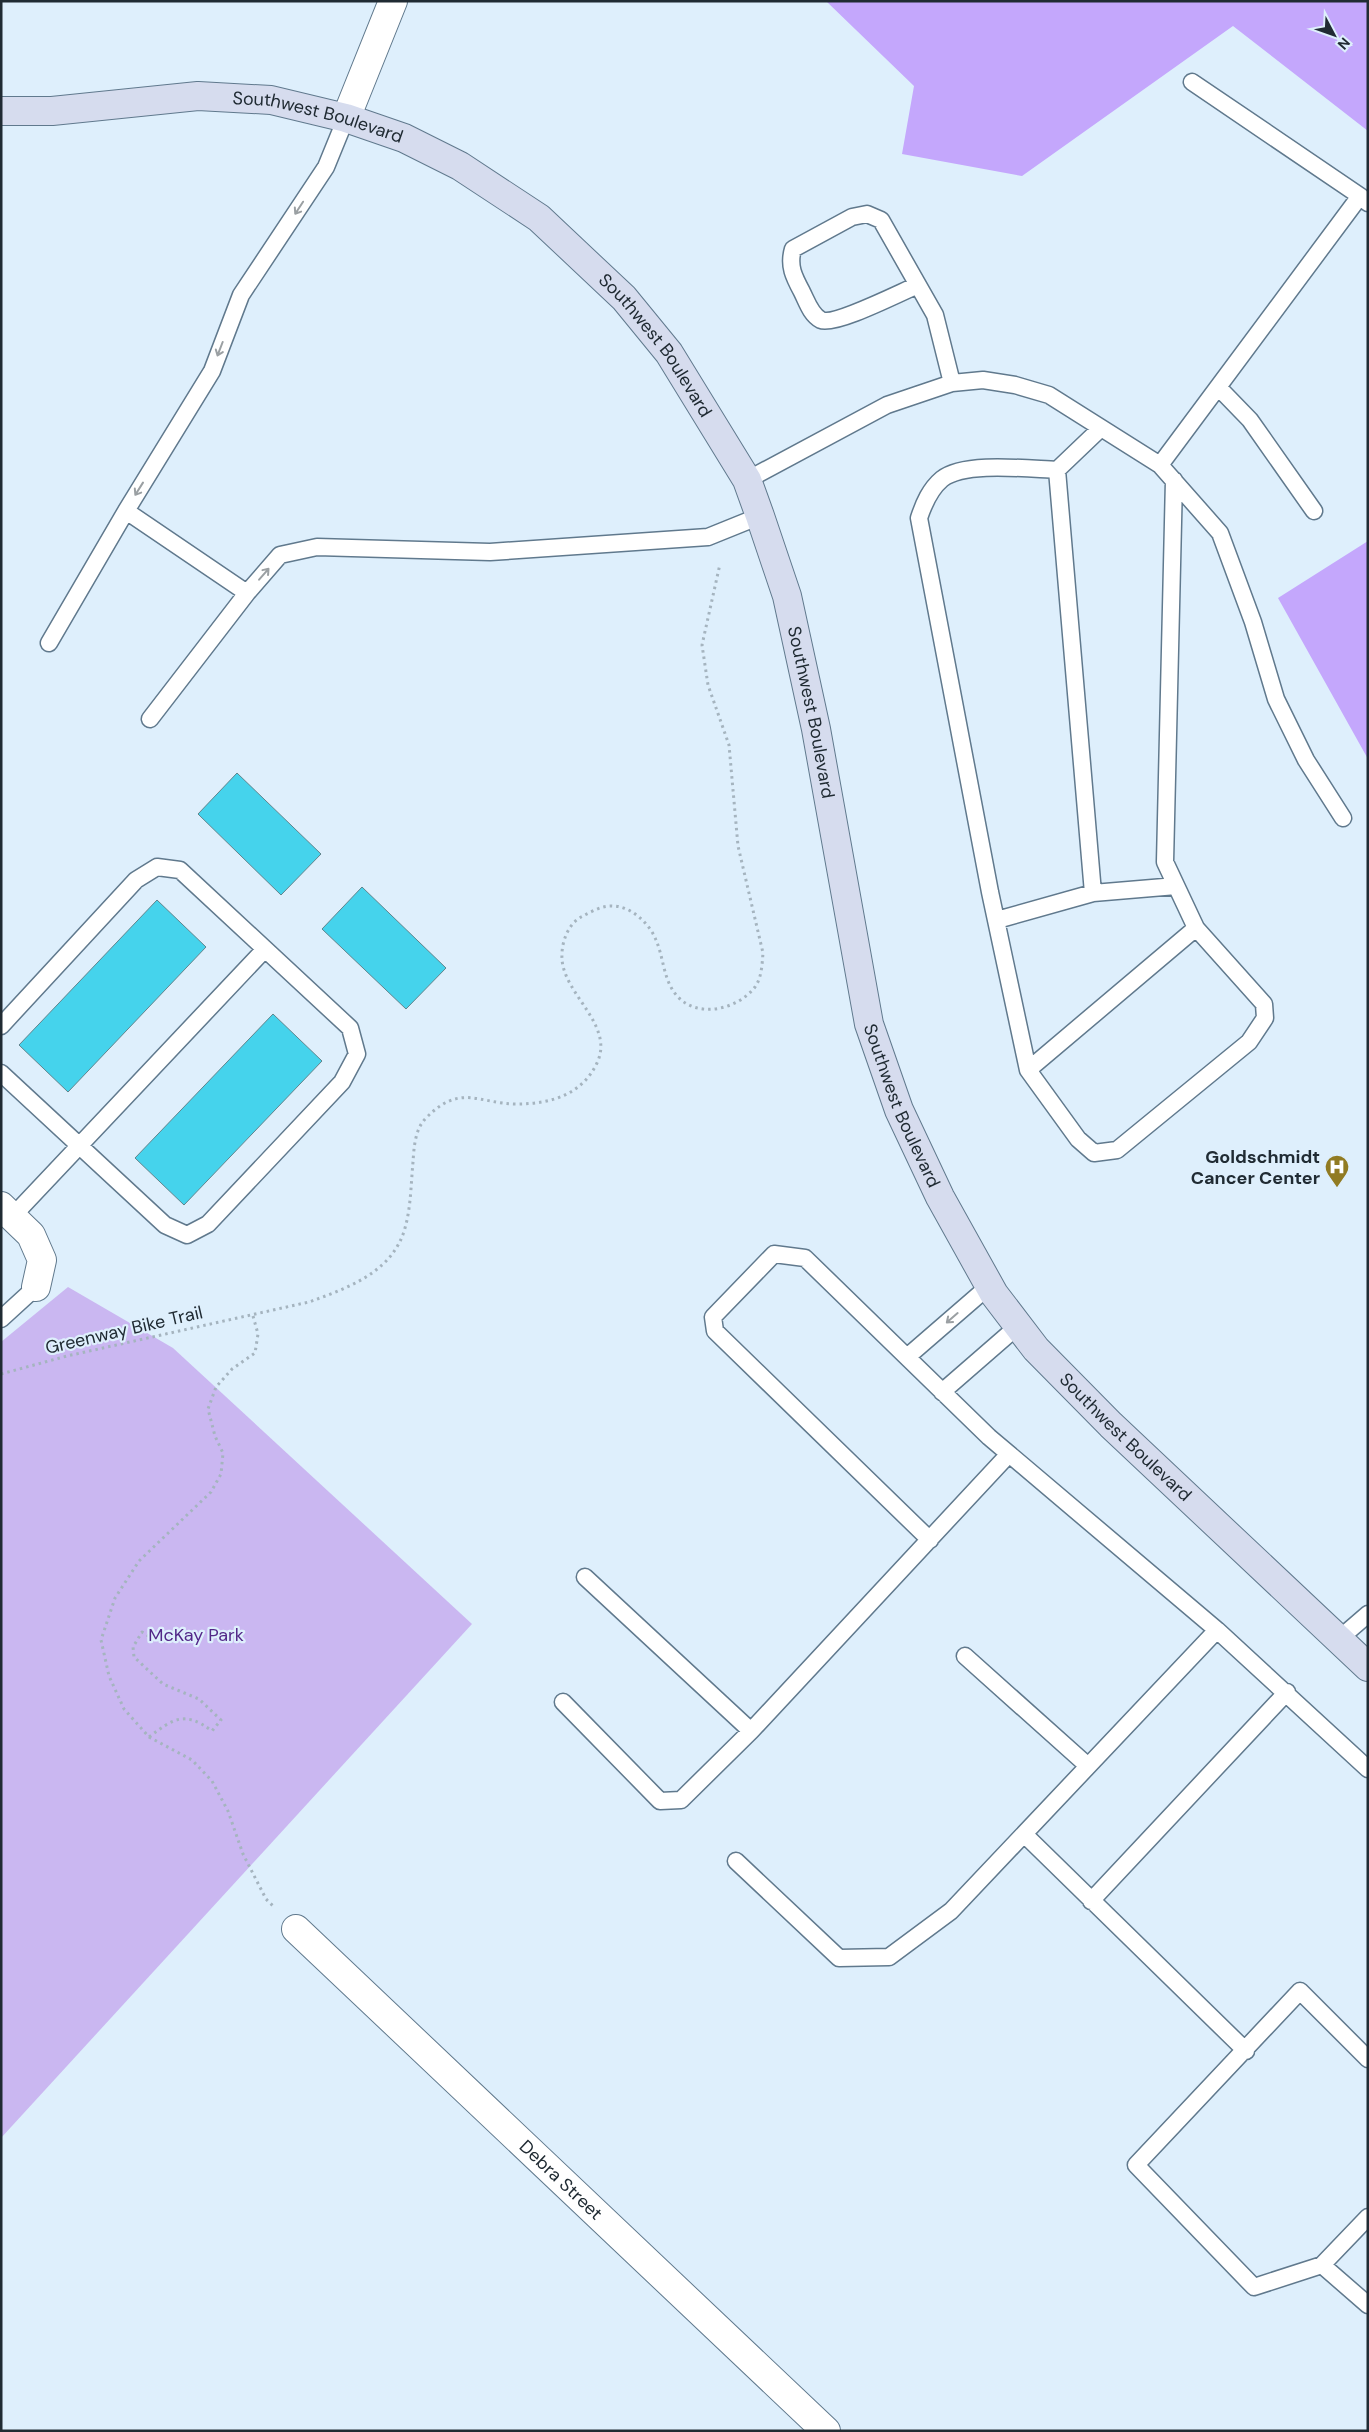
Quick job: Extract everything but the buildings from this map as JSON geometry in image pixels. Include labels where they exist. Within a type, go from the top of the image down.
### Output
[{"type":"main road","name":"Southwest Boulevard","points":[[1,111],[52,111],[198,96],[271,100],[346,118],[404,138],[460,166],[539,218],[624,298],[669,353],[747,480],[760,516],[788,596],[816,729],[869,1024],[898,1110],[940,1197],[989,1286],[1036,1350],[1111,1425],[1368,1667]]},
{"type":"street","points":[[346,118],[393,1]]},
{"type":"street","points":[[6,1212],[31,1236],[42,1260],[36,1287]]},
{"type":"street","name":"Debra Street","points":[[296,1929],[826,2431]]},
{"type":"lane","points":[[1160,465],[1364,199],[1192,82]]},
{"type":"lane","points":[[50,643],[126,511],[212,371],[241,295],[326,167],[346,118]]},
{"type":"lane","points":[[918,285],[838,319],[823,321],[814,315],[793,274],[790,260],[793,249],[852,217],[867,214],[881,220],[918,285],[935,315],[952,383]]},
{"type":"lane","points":[[747,480],[887,405],[952,383],[983,380],[1015,384],[1050,395],[1160,465],[1220,533],[1253,622],[1276,699],[1306,760],[1343,818]]},
{"type":"lane","points":[[1218,387],[1250,420],[1314,511]]},
{"type":"lane","points":[[1101,428],[1057,470],[971,468],[943,478],[925,499],[919,518],[1028,1070],[1078,1139],[1094,1153],[1117,1150],[1249,1042],[1265,1018],[1264,1004],[1196,928],[1165,862],[1174,480]]},
{"type":"lane","points":[[1057,470],[1093,893]]},
{"type":"lane","points":[[126,511],[247,593]]},
{"type":"lane","points":[[150,719],[247,593],[280,555],[317,547],[490,552],[708,537],[760,516]]},
{"type":"lane","points":[[1,1026],[136,880],[157,867],[180,870],[350,1028],[357,1054],[342,1082],[208,1224],[186,1235],[165,1225],[1,1073]]},
{"type":"lane","points":[[997,920],[1093,893],[1176,886]]},
{"type":"lane","points":[[1028,1070],[1196,928]]},
{"type":"lane","points":[[6,1212],[79,1145],[265,949]]},
{"type":"lane","points":[[930,1540],[715,1331],[714,1317],[774,1254],[805,1258],[942,1392],[1009,1454],[1217,1630],[1287,1692],[1368,1769]]},
{"type":"lane","points":[[907,1357],[989,1286]]},
{"type":"lane","points":[[1,1319],[36,1287]]},
{"type":"lane","points":[[942,1392],[1018,1326]]},
{"type":"lane","points":[[563,1702],[660,1801],[681,1800],[752,1731],[1009,1454]]},
{"type":"lane","points":[[584,1577],[752,1731]]},
{"type":"lane","points":[[1339,1639],[1368,1614]]},
{"type":"lane","points":[[736,1861],[839,1958],[889,1958],[951,1911],[1217,1630]]},
{"type":"lane","points":[[966,1656],[1088,1766]]},
{"type":"lane","points":[[1091,1901],[1287,1692]]},
{"type":"lane","points":[[1024,1834],[1246,2051]]},
{"type":"lane","points":[[1367,2220],[1322,2265],[1254,2287],[1136,2165],[1300,1992],[1368,2059]]},
{"type":"lane","points":[[1322,2265],[1368,2305]]},
{"type":"path","name":"Greenway Bike Trail","points":[[1,1374],[67,1356],[309,1302],[346,1289],[380,1268],[396,1249],[405,1228],[415,1141],[425,1118],[444,1103],[460,1098],[479,1097],[516,1104],[550,1101],[571,1094],[590,1078],[599,1060],[600,1042],[595,1025],[566,978],[562,959],[564,937],[576,920],[597,909],[613,906],[628,909],[643,921],[656,938],[671,988],[679,998],[699,1008],[725,1009],[742,999],[756,986],[762,971],[763,953],[738,846],[729,745],[708,685],[702,645],[720,563],[708,537]]},
{"type":"path","points":[[253,1316],[258,1334],[255,1353],[232,1369],[216,1387],[208,1409],[223,1453],[221,1474],[211,1492],[139,1561],[115,1598],[101,1640],[109,1676],[124,1709],[149,1737],[192,1760],[212,1780],[228,1811],[243,1854],[266,1899],[296,1929]]},
{"type":"path","points":[[149,1737],[172,1720],[197,1720],[212,1731],[221,1720],[198,1699],[163,1684],[134,1657],[132,1647],[142,1632],[155,1640],[159,1633]]},
{"type":"green space","name":"McKay Park","points":[[68,1287],[173,1348],[472,1624],[1,2138],[1,1342]]},
{"type":"shaded area","points":[[826,1],[1368,1],[1368,131],[1233,26],[1022,176],[902,154],[914,86]]},
{"type":"shaded area","points":[[1368,541],[1368,759],[1278,598]]},
{"type":"place","name":"Goldschmidt Cancer Center","points":[[1337,1188]]}]
